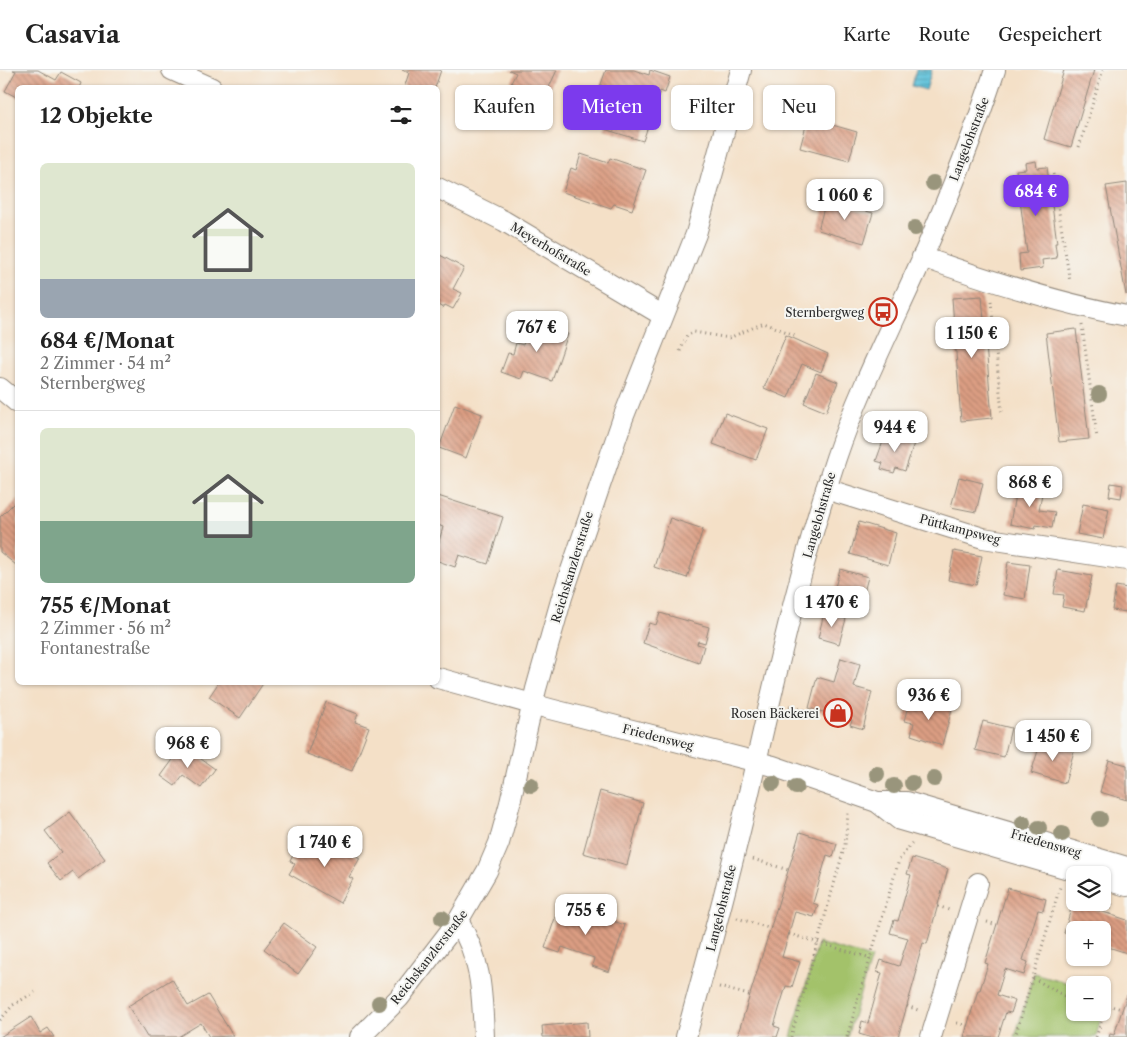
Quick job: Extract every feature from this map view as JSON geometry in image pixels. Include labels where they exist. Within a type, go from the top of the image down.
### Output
[{"type":"street","points":[[172,70],[205,85]]},
{"type":"street","name":"Reichskanzlerstraße","points":[[360,1037],[399,998],[458,922],[487,871],[499,843],[532,705],[562,597],[597,490],[662,315],[696,234],[741,70]]},
{"type":"street","name":"Langelohstraße","points":[[686,1037],[720,913],[790,616],[837,454],[922,257],[981,112],[995,70]]},
{"type":"street","name":"Meyerhofstraße","points":[[440,189],[504,221],[662,315]]},
{"type":"street","points":[[922,257],[989,280],[1076,306],[1127,316]]},
{"type":"street","points":[[0,388],[15,400]]},
{"type":"street","name":"Püttkampsweg","points":[[826,489],[983,538],[1127,560]]},
{"type":"street","name":"Friedensweg","points":[[440,679],[532,705],[756,762],[843,788],[877,802],[900,820],[1066,868]]},
{"type":"street","name":"Friedensweg","points":[[877,802],[908,802],[1127,867]]},
{"type":"street","points":[[1111,882],[1127,886]]},
{"type":"street","points":[[931,1037],[978,883]]},
{"type":"street","points":[[458,922],[469,938],[479,966],[484,1037]]},
{"type":"path","points":[[1079,146],[1103,70]]},
{"type":"path","points":[[1053,174],[1097,438]]},
{"type":"path","points":[[989,280],[1002,414]]},
{"type":"path","points":[[680,350],[686,336],[694,332],[729,338],[759,324],[770,324],[797,336]]},
{"type":"path","points":[[782,704],[846,721],[845,727]]},
{"type":"path","points":[[791,1037],[845,845],[848,812]]},
{"type":"path","points":[[847,1037],[899,860],[915,839]]},
{"type":"path","points":[[748,857],[788,870]]},
{"type":"path","points":[[1015,1037],[1061,883]]},
{"type":"path","points":[[938,906],[956,912]]},
{"type":"path","points":[[733,917],[772,929]]},
{"type":"path","points":[[789,934],[871,958]]},
{"type":"path","points":[[1033,978],[1066,997]]},
{"type":"path","points":[[714,985],[749,995]]},
{"type":"path","points":[[0,1020],[13,1005],[35,992]]},
{"type":"path","points":[[1111,1005],[1122,1009]]},
{"type":"path","points":[[907,1006],[926,1012]]},
{"type":"path","points":[[1096,1037],[1101,1021]]},
{"type":"green space","points":[[818,943],[871,958],[847,1037],[791,1037]]},
{"type":"green space","points":[[1034,973],[1066,982],[1066,1021],[1100,1021],[1096,1037],[1015,1037]]},
{"type":"water","points":[[916,70],[932,70],[926,90],[912,86]]},
{"type":"building","points":[[13,70],[38,70],[56,80],[61,72],[81,83],[80,85],[15,85],[15,96],[5,91],[16,71]]},
{"type":"building","points":[[402,70],[441,70],[436,85],[405,85],[409,73]]},
{"type":"building","points":[[509,70],[557,70],[550,85],[515,85],[511,83],[516,73]]},
{"type":"building","points":[[606,70],[634,70],[649,75],[650,70],[670,77],[665,93],[661,91],[661,85],[601,85]]},
{"type":"building","points":[[1064,70],[1094,70],[1071,147],[1044,139]]},
{"type":"building","points":[[835,126],[857,132],[849,161],[800,148],[805,130],[835,130]]},
{"type":"building","points":[[607,130],[647,130],[643,141]]},
{"type":"building","points":[[581,154],[608,163],[610,158],[646,170],[632,210],[614,204],[611,208],[563,192],[571,168],[576,170]]},
{"type":"building","points":[[1036,161],[1037,168],[1047,167],[1057,243],[1055,243],[1057,258],[1042,260],[1043,268],[1020,271],[1019,254],[1027,253],[1016,170],[1026,169],[1025,163]]},
{"type":"building","points":[[1127,183],[1127,294],[1126,295],[1106,186]]},
{"type":"building","points":[[826,200],[873,213],[864,243],[818,230]]},
{"type":"building","points":[[440,255],[464,268],[453,289],[462,293],[453,309],[445,305],[443,308],[440,306]]},
{"type":"building","points":[[982,296],[992,418],[961,421],[952,298]]},
{"type":"building","points":[[531,321],[568,334],[552,381],[524,371],[521,379],[501,372],[508,353],[513,354],[516,343],[523,345]]},
{"type":"building","points":[[1076,329],[1089,439],[1059,442],[1046,333]]},
{"type":"building","points":[[786,335],[828,354],[821,372],[802,364],[788,398],[764,388]]},
{"type":"building","points":[[816,373],[838,382],[826,412],[804,403]]},
{"type":"building","points":[[455,404],[482,414],[466,458],[440,448]]},
{"type":"building","points":[[725,413],[768,429],[756,460],[713,444]]},
{"type":"building","points":[[886,433],[914,443],[905,471],[896,468],[894,473],[881,469],[883,463],[876,461]]},
{"type":"building","points":[[959,477],[983,483],[976,512],[951,507]]},
{"type":"building","points":[[1017,483],[1043,488],[1039,510],[1055,512],[1052,528],[1036,525],[1035,529],[1010,524]]},
{"type":"building","points":[[1111,483],[1123,485],[1121,498],[1109,496]]},
{"type":"building","points":[[440,497],[503,517],[488,564],[459,555],[455,567],[440,562],[440,538],[443,527],[440,526]]},
{"type":"building","points":[[15,502],[15,564],[0,552],[0,517]]},
{"type":"building","points":[[1083,504],[1109,509],[1103,539],[1077,534]]},
{"type":"building","points":[[670,518],[703,529],[687,578],[654,567]]},
{"type":"building","points":[[859,522],[896,533],[888,565],[850,554]]},
{"type":"building","points":[[954,551],[982,556],[976,585],[948,580]]},
{"type":"building","points":[[1008,562],[1030,565],[1025,599],[1003,595]]},
{"type":"building","points":[[840,569],[868,577],[862,600],[834,591]]},
{"type":"building","points":[[1058,570],[1092,576],[1085,611],[1062,607],[1064,595],[1054,594]]},
{"type":"building","points":[[1116,586],[1127,588],[1127,612],[1112,610]]},
{"type":"building","points":[[660,613],[709,627],[705,643],[698,641],[697,644],[704,646],[699,663],[643,643],[649,623],[656,625]]},
{"type":"building","points":[[824,613],[846,619],[839,644],[818,638]]},
{"type":"building","points":[[841,658],[860,664],[854,687],[872,692],[863,729],[850,725],[852,720],[809,708],[817,677],[834,682]]},
{"type":"building","points":[[217,685],[262,685],[240,718],[209,697]]},
{"type":"building","points":[[920,700],[952,709],[942,745],[911,735],[914,723],[904,721],[908,706],[918,709]]},
{"type":"building","points":[[326,702],[358,714],[355,722],[369,727],[352,771],[307,754]]},
{"type":"building","points":[[983,721],[1011,728],[1004,757],[975,750]]},
{"type":"building","points":[[1041,741],[1074,751],[1065,783],[1031,773]]},
{"type":"building","points":[[183,746],[215,769],[201,788],[183,775],[175,786],[161,776]]},
{"type":"building","points":[[1109,760],[1127,765],[1127,800],[1100,792]]},
{"type":"building","points":[[600,791],[643,803],[627,865],[583,853]]},
{"type":"building","points":[[70,812],[105,859],[78,879],[73,872],[61,881],[47,863],[61,852],[45,831]]},
{"type":"building","points":[[800,832],[837,844],[833,857],[827,855],[813,903],[818,905],[814,917],[795,912],[782,957],[800,962],[792,987],[786,986],[774,1026],[780,1028],[777,1037],[737,1037]]},
{"type":"building","points":[[316,833],[360,858],[349,877],[353,879],[340,903],[289,874],[295,864],[290,861],[296,850],[304,855]]},
{"type":"building","points":[[912,858],[948,869],[927,944],[923,943],[898,1037],[869,1037],[859,1034],[862,1021],[868,1023],[882,973],[877,972],[881,960],[899,966],[908,938],[890,933],[894,920],[898,921],[911,875],[907,874]]},
{"type":"building","points":[[1008,888],[1046,899],[1043,911],[1038,910],[1023,960],[1028,962],[1024,975],[1005,969],[997,995],[1015,1001],[1011,1013],[1006,1012],[998,1037],[964,1037],[988,964],[985,963]]},
{"type":"building","points":[[560,903],[625,925],[609,972],[592,966],[594,958],[562,947],[560,953],[545,948]]},
{"type":"building","points":[[1070,911],[1100,911],[1127,920],[1127,953],[1111,948],[1111,921],[1067,921]]},
{"type":"building","points":[[284,923],[317,947],[298,974],[264,949]]},
{"type":"building","points":[[172,979],[188,1006],[208,995],[233,1036],[209,1037],[201,1023],[178,1037],[147,1037],[128,1006]]},
{"type":"building","points":[[1127,995],[1127,1037],[1109,1037],[1110,1034],[1114,1035]]},
{"type":"building","points":[[31,1017],[40,1033],[48,1028],[54,1037],[0,1037]]},
{"type":"building","points":[[587,1022],[588,1037],[543,1037],[542,1026]]},
{"type":"place","name":"Sternbergweg","points":[[883,312]]},
{"type":"place","name":"Rosen Bäckerei","points":[[838,713]]}]
